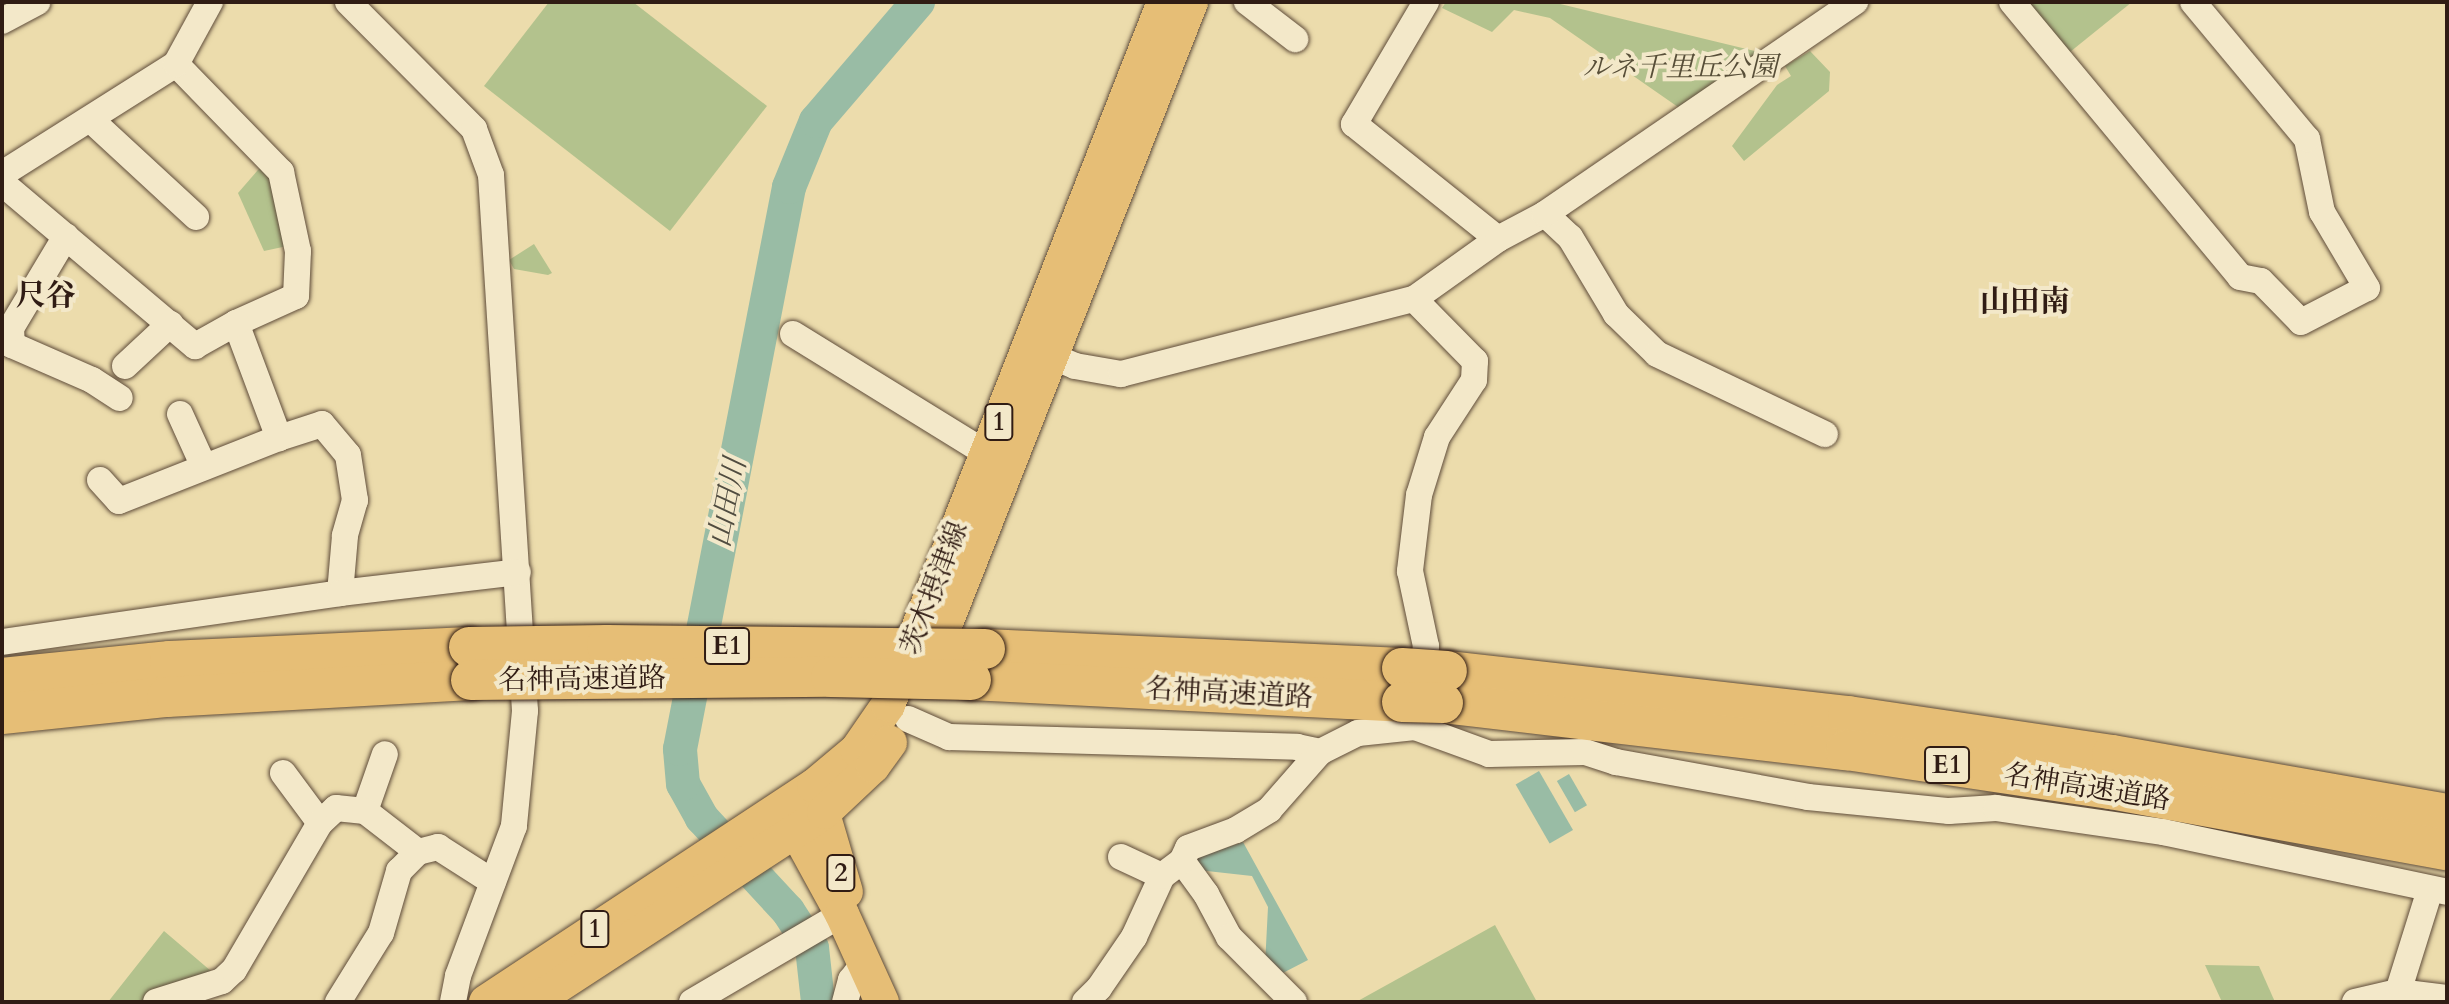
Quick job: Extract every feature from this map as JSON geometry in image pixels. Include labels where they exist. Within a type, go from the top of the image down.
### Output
[{"type":"highway","name":"名神高速道路","points":[[2,678],[170,661],[470,664],[831,677],[978,665],[1422,694],[1848,716],[2112,755],[2447,814]]},
{"type":"highway","name":"名神高速道路","points":[[2,714],[470,664]]},
{"type":"highway","name":"名神高速道路","points":[[1422,694],[1846,750],[2110,789],[2447,850]]},
{"type":"main road","name":"茨木摂津線","points":[[533,1002],[713,868],[873,766],[908,719],[1164,2]]},
{"type":"main road","name":"茨木摂津線","points":[[805,808],[857,750],[888,705],[987,454],[1041,352],[1191,2]]},
{"type":"main road","name":"2","points":[[805,808],[830,921],[864,963]]},
{"type":"main road","name":"2","points":[[805,808],[882,1002]]},
{"type":"main road","name":"茨木摂津線","points":[[486,1002],[713,868]]},
{"type":"street","points":[[5,15],[37,2]]},
{"type":"street","points":[[2,174],[176,64],[210,2]]},
{"type":"street","points":[[1247,2],[1295,39]]},
{"type":"street","points":[[1426,2],[1354,124],[1498,239]]},
{"type":"street","points":[[1041,352],[1075,366],[1121,374],[1414,299],[1498,239],[1545,214],[1855,2]]},
{"type":"street","points":[[2012,2],[2240,277],[2261,281],[2301,322],[2367,288],[2322,212],[2307,139],[2193,2]]},
{"type":"street","points":[[360,7],[474,129],[491,175],[518,572],[525,711],[522,777],[514,826],[458,976],[453,1002]]},
{"type":"street","points":[[2,183],[195,346],[236,323],[296,296],[298,251],[281,172],[176,64]]},
{"type":"street","points":[[91,120],[196,217]]},
{"type":"street","points":[[1545,214],[1570,237],[1616,314],[1657,354],[1825,434]]},
{"type":"street","points":[[66,236],[6,332],[12,345],[92,380],[120,398]]},
{"type":"street","points":[[1414,299],[1475,361],[1474,380],[1437,437],[1419,495],[1410,571],[1426,646],[1422,694]]},
{"type":"street","points":[[236,323],[279,438]]},
{"type":"street","points":[[125,366],[170,324]]},
{"type":"street","points":[[793,334],[987,454]]},
{"type":"street","points":[[180,414],[204,467]]},
{"type":"street","points":[[100,480],[119,501],[322,424],[348,455],[355,500],[345,536],[340,593]]},
{"type":"street","points":[[2,642],[340,593],[518,572]]},
{"type":"street","points":[[1085,1002],[1099,988],[1134,937],[1172,868],[1188,848],[1236,830],[1269,810],[1320,752],[1422,694]]},
{"type":"street","points":[[1422,694],[1489,754],[1585,752],[1616,762],[1808,797],[1949,811],[1996,808],[2163,832],[2438,891],[2389,997]]},
{"type":"street","points":[[908,719],[949,737],[1297,747],[1320,752]]},
{"type":"street","points":[[365,811],[385,754]]},
{"type":"street","points":[[283,773],[320,823]]},
{"type":"street","points":[[156,1002],[222,981],[234,970],[320,823],[336,808],[365,811],[418,852]]},
{"type":"street","points":[[338,1002],[381,933],[399,871],[418,852],[438,847],[493,882]]},
{"type":"street","points":[[1121,857],[1172,868],[1206,894],[1229,937],[1294,1002]]},
{"type":"street","points":[[692,1002],[830,921]]},
{"type":"street","points":[[845,1002],[851,980],[864,963]]},
{"type":"street","points":[[2355,1002],[2389,997],[2447,998]]},
{"type":"green space","points":[[549,2],[633,2],[767,106],[670,231],[484,86]]},
{"type":"green space","name":"ルネ千里丘公園","points":[[1446,2],[1552,2],[1763,53],[1678,107],[1550,18],[1514,10],[1492,32],[1442,8]]},
{"type":"green space","points":[[2019,2],[2132,2],[2065,56]]},
{"type":"green space","points":[[1810,51],[1830,72],[1829,91],[1744,161],[1732,146],[1777,85],[1791,76],[1785,66]]},
{"type":"green space","points":[[264,163],[273,170],[292,245],[264,251],[238,193]]},
{"type":"green space","points":[[534,244],[552,273],[548,275],[514,269],[509,260]]},
{"type":"green space","points":[[1495,925],[1537,1002],[1356,1002]]},
{"type":"green space","points":[[164,931],[211,971],[149,994],[141,1002],[108,1002]]},
{"type":"green space","points":[[2205,965],[2259,966],[2275,1002],[2222,1002]]},
{"type":"shaded area","points":[[1539,771],[1573,830],[1550,843],[1516,784]]},
{"type":"shaded area","points":[[1569,774],[1587,805],[1575,812],[1557,781]]},
{"type":"shaded area","points":[[1243,842],[1308,960],[1277,976],[1265,965],[1268,907],[1252,876],[1198,870],[1192,859]]},
{"type":"waterway","name":"山田川","points":[[818,1002],[812,948],[788,911],[702,818],[683,784],[680,749],[789,187],[816,121],[918,2]]},
{"type":"district","name":"尺谷","points":[[46,296]]},
{"type":"district","name":"山田南","points":[[2025,302]]}]
